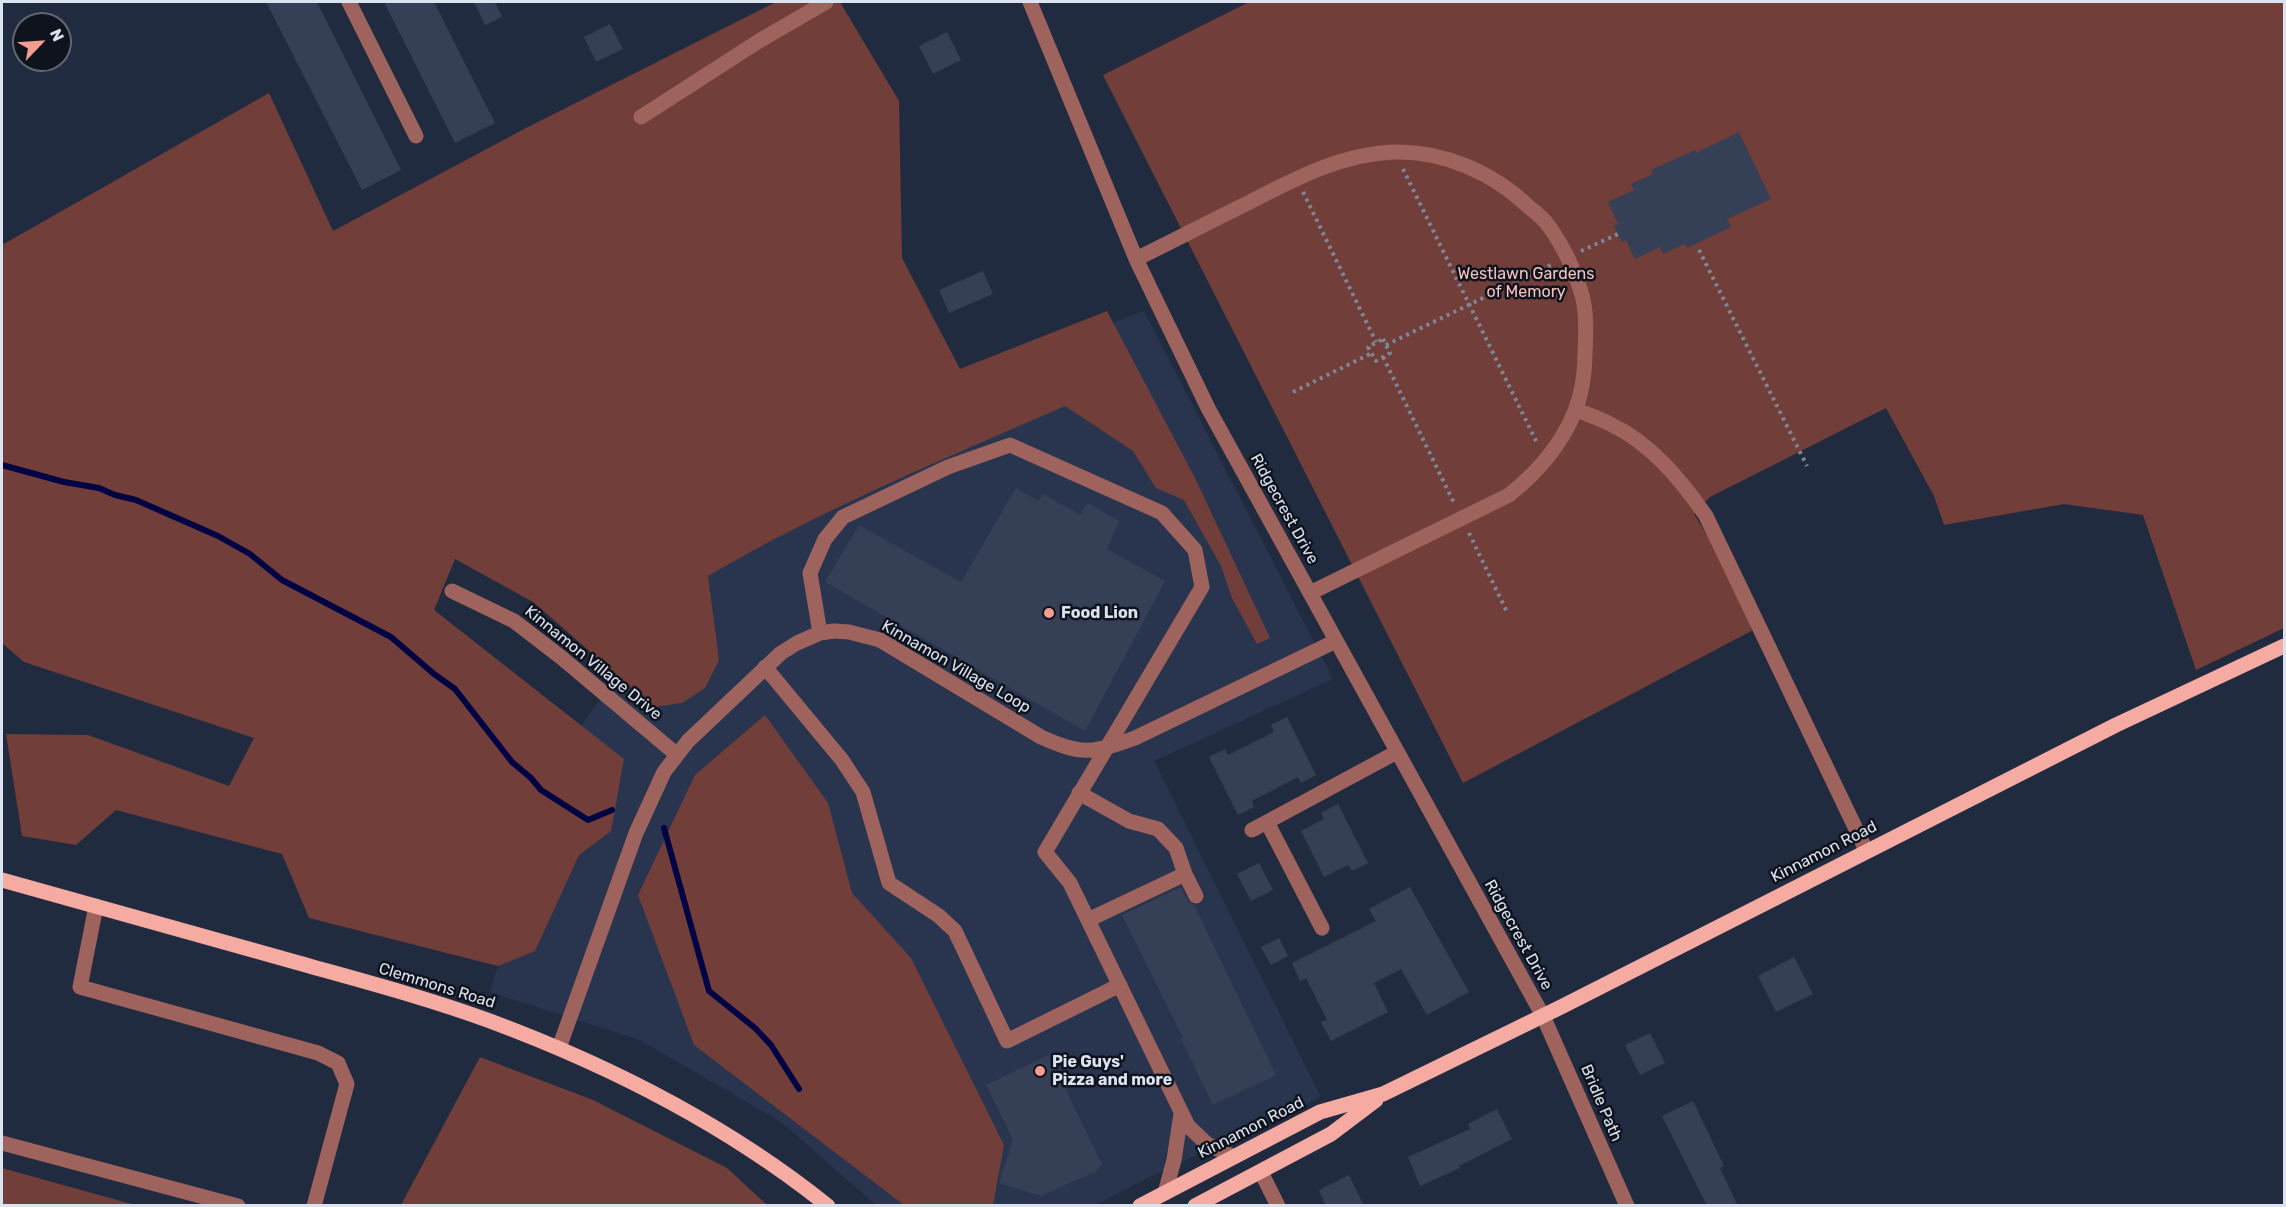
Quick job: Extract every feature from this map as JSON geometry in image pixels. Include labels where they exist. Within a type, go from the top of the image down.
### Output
[{"type":"main road","name":"Kinnamon Road","points":[[1140,1206],[1320,1112],[1383,1094],[1543,1016],[2116,725],[2284,646]]},
{"type":"main road","name":"Clemmons Road","points":[[2,880],[457,1010],[559,1048],[642,1087],[718,1128],[828,1206]]},
{"type":"main road","name":"Kinnamon Road","points":[[1195,1206],[1331,1134],[1383,1094]]},
{"type":"street","points":[[349,2],[416,136]]},
{"type":"street","points":[[642,117],[759,41],[826,2]]},
{"type":"street","name":"Ridgecrest Drive","points":[[1030,2],[1136,259],[1208,408],[1543,1016]]},
{"type":"street","points":[[1136,259],[1297,178],[1360,155],[1395,152],[1449,159],[1500,183],[1547,224],[1568,257],[1583,300],[1586,334],[1585,373],[1576,410],[1546,461],[1509,495],[1310,593]]},
{"type":"street","points":[[1576,410],[1612,424],[1643,444],[1667,466],[1706,516],[1866,850]]},
{"type":"street","points":[[820,633],[810,573],[825,538],[843,517],[948,467],[1010,445],[1162,513],[1195,550],[1202,587],[1045,852],[1070,883],[1181,1114],[1197,1137],[1234,1157]]},
{"type":"street","name":"Kinnamon Village Drive","points":[[452,591],[514,621],[562,658],[676,754]]},
{"type":"street","name":"Kinnamon Village Loop","points":[[559,1048],[636,833],[653,792],[676,754],[765,667],[797,643],[820,633],[849,632],[880,640],[1041,737],[1061,746],[1082,751],[1109,747],[1136,738],[1336,641]]},
{"type":"street","points":[[765,667],[842,760],[863,792],[889,883],[939,916],[955,931],[1008,1041],[1120,985]]},
{"type":"street","points":[[1252,830],[1398,752]]},
{"type":"street","points":[[1079,793],[1129,821],[1158,829],[1168,837],[1176,848],[1196,896]]},
{"type":"street","points":[[1267,822],[1322,928]]},
{"type":"street","points":[[1088,920],[1185,874]]},
{"type":"street","points":[[96,906],[80,987],[318,1053],[338,1063],[347,1084],[314,1206]]},
{"type":"street","name":"Bridle Path","points":[[1543,1016],[1626,1206]]},
{"type":"street","points":[[1164,1193],[1174,1160],[1181,1114]]},
{"type":"street","points":[[2,1143],[238,1206]]},
{"type":"street","points":[[1261,1172],[1278,1206]]},
{"type":"path","points":[[1395,152],[1546,461]]},
{"type":"path","points":[[1297,178],[1376,342]]},
{"type":"path","points":[[1386,345],[1618,234]]},
{"type":"path","points":[[1699,250],[1807,466]]},
{"type":"path","points":[[1383,339],[1390,353],[1376,361],[1368,346],[1376,342],[1383,339]]},
{"type":"path","points":[[1293,392],[1372,353]]},
{"type":"path","points":[[1383,357],[1508,614]]},
{"type":"shaded area","points":[[1144,311],[1333,679],[1154,761],[1321,1097],[1153,1175],[1095,1205],[876,1205],[781,1122],[640,1040],[490,992],[558,758],[683,584],[931,391]]},
{"type":"green space","points":[[776,2],[840,2],[899,101],[902,258],[960,369],[1107,311],[1196,480],[1270,638],[1257,644],[1232,598],[1221,566],[1184,500],[1156,488],[1133,451],[1065,406],[839,507],[708,576],[719,660],[705,688],[682,703],[654,707],[533,602],[455,559],[434,610],[624,759],[611,831],[579,855],[535,951],[498,966],[309,918],[282,854],[116,810],[76,845],[22,836],[6,734],[88,735],[229,786],[254,738],[24,662],[2,643],[2,245],[269,93],[333,231],[526,128]]},
{"type":"green space","name":"Westlawn Gardens of Memory","points":[[1249,2],[2284,2],[2284,628],[2196,670],[2143,515],[2064,504],[1944,525],[1934,496],[1886,408],[1710,497],[1694,514],[1728,569],[1755,629],[1463,783],[1103,75]]},
{"type":"green space","points":[[765,715],[828,803],[852,893],[911,958],[1004,1145],[993,1205],[904,1205],[694,1045],[638,895],[695,775]]},
{"type":"green space","points":[[480,1057],[593,1100],[727,1168],[767,1205],[401,1205]]},
{"type":"green space","points":[[2,1168],[135,1205],[2,1205]]},
{"type":"building","points":[[266,2],[317,2],[401,170],[362,190]]},
{"type":"building","points":[[384,2],[434,2],[495,123],[455,143]]},
{"type":"building","points":[[474,2],[495,2],[502,17],[485,25]]},
{"type":"building","points":[[610,24],[623,49],[596,62],[584,37]]},
{"type":"building","points":[[947,32],[961,60],[933,74],[919,46]]},
{"type":"building","points":[[1739,132],[1771,199],[1727,219],[1731,227],[1687,248],[1685,244],[1663,254],[1660,247],[1635,259],[1626,240],[1622,242],[1614,226],[1618,224],[1608,202],[1634,190],[1631,184],[1653,174],[1651,170],[1695,150],[1696,153]]},
{"type":"building","points":[[983,271],[993,294],[949,313],[939,290]]},
{"type":"building","points":[[1016,488],[1038,501],[1043,494],[1080,515],[1088,503],[1119,521],[1107,549],[1165,581],[1085,731],[825,582],[859,525],[961,582]]},
{"type":"building","points":[[1287,717],[1316,775],[1301,783],[1298,777],[1252,801],[1254,807],[1238,815],[1209,757],[1225,749],[1228,755],[1274,732],[1271,725]]},
{"type":"building","points":[[1338,804],[1368,863],[1352,871],[1348,865],[1324,877],[1301,831],[1324,819],[1321,813]]},
{"type":"building","points":[[1259,863],[1273,890],[1251,901],[1237,874]]},
{"type":"building","points":[[1181,887],[1188,901],[1194,905],[1276,1075],[1213,1105],[1181,1039],[1183,1038],[1122,915]]},
{"type":"building","points":[[1410,887],[1469,992],[1427,1015],[1401,969],[1374,983],[1388,1012],[1331,1041],[1321,1022],[1327,1020],[1306,978],[1300,981],[1292,963],[1376,921],[1369,909]]},
{"type":"building","points":[[1279,938],[1288,956],[1271,965],[1261,947]]},
{"type":"building","points":[[1794,957],[1813,994],[1776,1012],[1758,976]]},
{"type":"building","points":[[1650,1033],[1665,1063],[1640,1075],[1625,1045]]},
{"type":"building","points":[[1049,1055],[1102,1164],[1097,1171],[1041,1196],[999,1183],[1013,1140],[986,1085]]},
{"type":"building","points":[[1693,1101],[1724,1166],[1720,1168],[1738,1206],[1707,1206],[1662,1116]]},
{"type":"building","points":[[1497,1109],[1512,1139],[1459,1166],[1460,1168],[1420,1186],[1408,1157],[1470,1129],[1468,1124]]},
{"type":"building","points":[[1349,1175],[1364,1206],[1326,1206],[1319,1190]]},
{"type":"waterway","points":[[2,465],[64,482],[99,488],[136,500],[218,536],[250,554],[282,580],[391,637],[455,689],[512,762],[541,790],[588,820],[612,810]]},
{"type":"waterway","points":[[664,828],[709,991],[755,1028],[771,1045],[799,1089]]},
{"type":"place","name":"Food Lion","points":[[1049,613]]},
{"type":"place","name":"Pie Guys' Pizza and more","points":[[1040,1071]]}]
